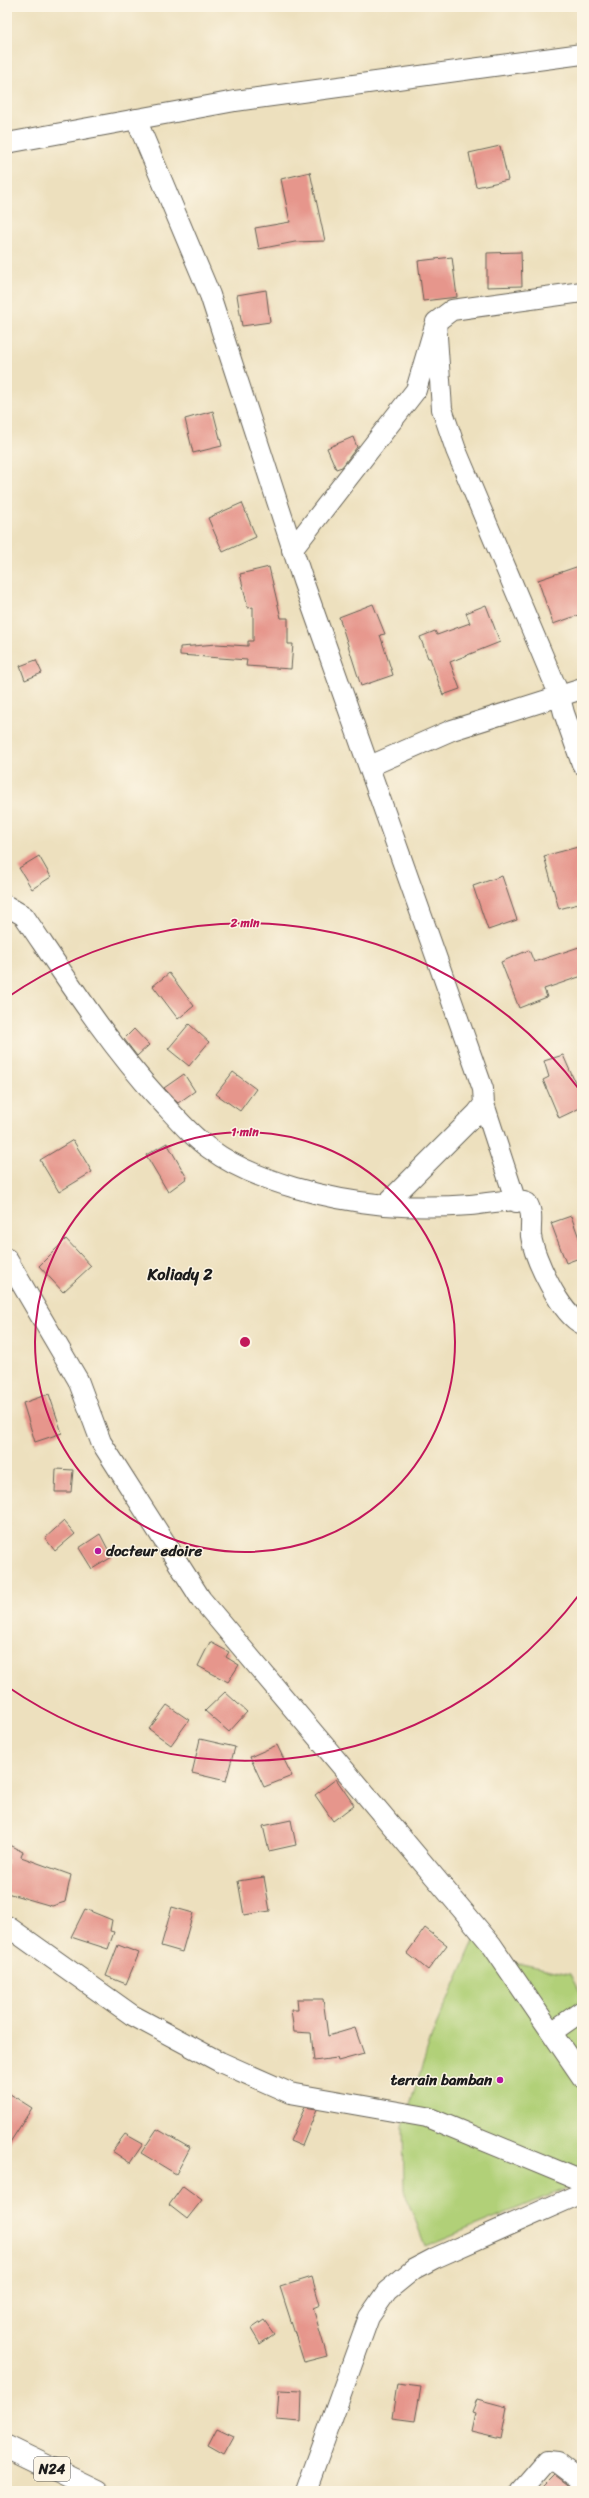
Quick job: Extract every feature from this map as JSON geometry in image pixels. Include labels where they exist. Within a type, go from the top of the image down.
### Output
[{"type":"main road","name":"N24","points":[[7,2447],[98,2491]]},
{"type":"street","points":[[7,143],[235,101],[582,54]]},
{"type":"street","points":[[136,119],[210,295],[292,550],[370,766],[483,1089],[484,1104],[516,1202]]},
{"type":"street","points":[[292,550],[416,390],[436,322],[452,310],[582,292]]},
{"type":"street","points":[[436,322],[442,409],[456,450],[560,694],[564,713],[582,764]]},
{"type":"street","points":[[370,766],[452,730],[560,694],[582,689]]},
{"type":"street","points":[[7,906],[24,916],[124,1061],[186,1128],[210,1149],[238,1166],[279,1183],[322,1194],[385,1205],[527,1203],[530,1207],[531,1236],[544,1276],[564,1306],[578,1322],[582,1324]]},
{"type":"street","points":[[385,1205],[477,1113],[484,1104]]},
{"type":"street","points":[[7,1259],[78,1380],[101,1442],[201,1599],[491,1944],[582,2077]]},
{"type":"street","points":[[7,1926],[132,2015],[220,2062],[290,2093],[426,2117],[582,2181]]},
{"type":"street","points":[[552,2032],[582,2011]]},
{"type":"street","points":[[582,2072],[582,2077]]},
{"type":"street","points":[[306,2491],[370,2317],[387,2291],[414,2269],[582,2193]]},
{"type":"street","points":[[521,2491],[547,2461],[557,2462],[582,2481]]},
{"type":"green space","name":"terrain bamban","points":[[481,1925],[512,1962],[570,1974],[582,1998],[582,2182],[425,2246],[404,2190],[403,2126],[432,2035]]},
{"type":"building","points":[[500,146],[508,180],[476,187],[469,153]]},
{"type":"building","points":[[310,172],[325,241],[295,242],[259,249],[255,228],[290,222],[281,179]]},
{"type":"building","points":[[521,252],[522,286],[487,287],[487,253]]},
{"type":"building","points":[[452,257],[457,297],[423,301],[418,261]]},
{"type":"building","points":[[266,290],[270,322],[242,326],[237,295]]},
{"type":"building","points":[[213,411],[222,446],[193,453],[185,419]]},
{"type":"building","points":[[353,437],[357,447],[342,467],[336,469],[327,448]]},
{"type":"building","points":[[242,503],[256,537],[223,552],[208,518]]},
{"type":"building","points":[[582,565],[582,614],[553,624],[538,580]]},
{"type":"building","points":[[269,567],[281,618],[288,618],[288,644],[293,644],[291,669],[246,666],[247,660],[180,655],[180,647],[217,644],[248,646],[248,641],[253,641],[253,607],[248,608],[240,574]]},
{"type":"building","points":[[373,604],[385,634],[380,635],[393,675],[361,686],[339,617]]},
{"type":"building","points":[[486,605],[500,642],[450,662],[460,689],[443,695],[430,658],[428,658],[420,637],[435,631],[437,635],[470,623],[466,613]]},
{"type":"building","points":[[36,660],[42,673],[25,680],[20,666]]},
{"type":"building","points":[[578,847],[582,862],[582,903],[559,909],[544,856]]},
{"type":"building","points":[[39,856],[51,877],[32,889],[19,868]]},
{"type":"building","points":[[502,876],[517,920],[488,930],[473,886]]},
{"type":"building","points":[[582,946],[582,976],[544,989],[547,997],[519,1008],[501,962],[529,950],[534,962]]},
{"type":"building","points":[[169,973],[194,1006],[178,1019],[153,986]]},
{"type":"building","points":[[189,1024],[209,1042],[189,1066],[168,1049]]},
{"type":"building","points":[[134,1029],[149,1045],[137,1056],[124,1039]]},
{"type":"building","points":[[563,1055],[582,1098],[582,1107],[559,1118],[543,1080],[549,1077],[544,1061]]},
{"type":"building","points":[[233,1072],[256,1089],[240,1111],[216,1094]]},
{"type":"building","points":[[184,1074],[195,1091],[178,1103],[164,1088]]},
{"type":"building","points":[[73,1140],[92,1172],[59,1192],[40,1160]]},
{"type":"building","points":[[167,1143],[187,1178],[168,1192],[146,1155]]},
{"type":"building","points":[[571,1216],[582,1246],[582,1257],[566,1263],[551,1223]]},
{"type":"building","points":[[66,1239],[91,1266],[63,1292],[39,1266]]},
{"type":"building","points":[[49,1394],[62,1433],[35,1442],[23,1403]]},
{"type":"building","points":[[56,1469],[73,1470],[71,1492],[55,1492]]},
{"type":"building","points":[[64,1521],[75,1534],[55,1551],[45,1538]]},
{"type":"building","name":"docteur edoire","points":[[100,1534],[112,1557],[92,1569],[79,1548]]},
{"type":"building","points":[[210,1642],[229,1652],[226,1657],[239,1665],[228,1682],[198,1666]]},
{"type":"building","points":[[225,1692],[247,1712],[229,1732],[205,1711]]},
{"type":"building","points":[[167,1705],[189,1720],[171,1745],[149,1729]]},
{"type":"building","points":[[200,1739],[235,1747],[226,1781],[192,1773]]},
{"type":"building","points":[[277,1745],[292,1776],[264,1787],[250,1757]]},
{"type":"building","points":[[336,1779],[354,1805],[333,1821],[315,1795]]},
{"type":"building","points":[[291,1820],[296,1845],[269,1851],[263,1826]]},
{"type":"building","points":[[7,1844],[23,1852],[21,1857],[71,1875],[65,1902],[52,1906],[7,1893]]},
{"type":"building","points":[[264,1877],[270,1911],[244,1915],[238,1881]]},
{"type":"building","points":[[172,1907],[193,1913],[182,1952],[161,1946]]},
{"type":"building","points":[[85,1909],[112,1920],[110,1931],[114,1932],[108,1949],[71,1937]]},
{"type":"building","points":[[425,1928],[447,1945],[428,1970],[407,1953]]},
{"type":"building","points":[[118,1945],[139,1953],[126,1984],[106,1976]]},
{"type":"building","points":[[297,1999],[323,1999],[328,2036],[355,2028],[364,2054],[338,2061],[337,2058],[314,2061],[311,2033],[294,2032],[291,2010],[298,2010]]},
{"type":"building","points":[[7,2092],[32,2108],[7,2147]]},
{"type":"building","points":[[305,2107],[317,2109],[302,2146],[290,2141]]},
{"type":"building","points":[[157,2129],[190,2148],[176,2174],[141,2153]]},
{"type":"building","points":[[125,2134],[143,2144],[130,2163],[112,2151]]},
{"type":"building","points":[[183,2186],[202,2200],[187,2219],[169,2205]]},
{"type":"building","points":[[312,2277],[320,2305],[313,2308],[327,2356],[304,2362],[280,2287]]},
{"type":"building","points":[[264,2320],[274,2334],[260,2344],[251,2329]]},
{"type":"building","points":[[397,2384],[421,2387],[415,2421],[392,2418]]},
{"type":"building","points":[[279,2390],[302,2391],[301,2422],[277,2420]]},
{"type":"building","points":[[477,2399],[507,2407],[501,2439],[471,2432],[475,2413],[472,2412]]},
{"type":"building","points":[[217,2428],[234,2436],[224,2454],[208,2445]]},
{"type":"building","points":[[555,2475],[575,2490],[577,2491],[539,2491]]},
{"type":"place","name":"docteur edoire","points":[[98,1551]]},
{"type":"place","name":"terrain bamban","points":[[500,2080]]},
{"type":"district","name":"Koliady 2","points":[[180,1274]]}]
